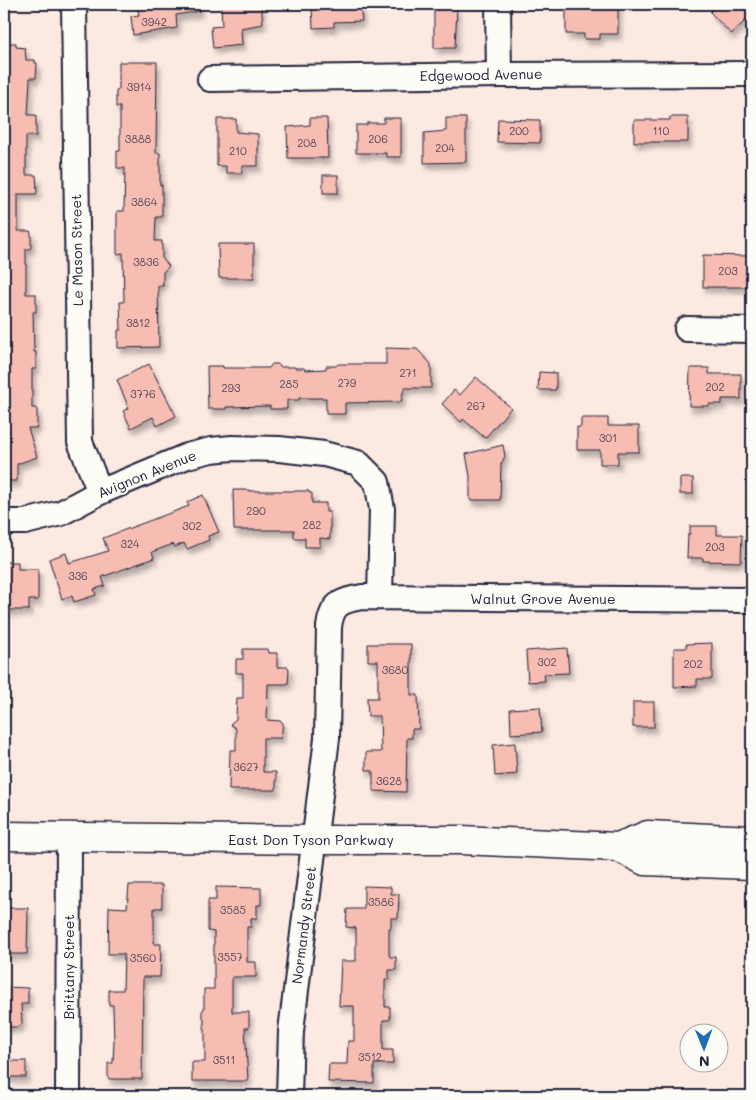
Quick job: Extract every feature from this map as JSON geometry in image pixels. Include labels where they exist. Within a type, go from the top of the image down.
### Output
[{"type":"main road","name":"East Don Tyson Parkway","points":[[4,836],[460,840],[618,846],[648,836],[752,840]]},
{"type":"main road","name":"East Don Tyson Parkway","points":[[618,846],[645,861],[752,865]]},
{"type":"street","name":"Le Mason Street","points":[[74,4],[80,442],[100,492]]},
{"type":"street","points":[[498,4],[499,75]]},
{"type":"street","name":"Edgewood Avenue","points":[[210,79],[752,74]]},
{"type":"street","points":[[688,330],[752,330]]},
{"type":"street","name":"Avignon Avenue","points":[[4,522],[25,522],[62,513],[100,492],[187,456],[211,450],[232,448],[279,449],[324,454],[358,463],[377,482],[382,509],[380,597]]},
{"type":"street","name":"Walnut Grove Avenue","points":[[336,606],[346,600],[362,597],[752,600]]},
{"type":"street","name":"Normandy Street","points":[[289,1096],[291,1031],[327,738],[329,627],[331,615],[336,606]]},
{"type":"street","name":"Brittany Street","points":[[68,1096],[69,838]]},
{"type":"building","points":[[137,4],[199,4],[200,11],[176,15],[177,28],[133,35],[131,16],[139,15]]},
{"type":"building","points":[[221,4],[261,4],[263,24],[241,28],[242,45],[213,48],[211,27],[222,26]]},
{"type":"building","points":[[312,4],[360,4],[362,21],[334,22],[334,27],[313,28]]},
{"type":"building","points":[[566,4],[618,4],[618,34],[600,34],[600,39],[584,39],[584,34],[566,34]]},
{"type":"building","points":[[718,4],[752,4],[752,30],[745,21],[731,34],[710,12]]},
{"type":"building","points":[[434,8],[457,8],[455,48],[434,48]]},
{"type":"building","points":[[4,43],[16,43],[16,47],[25,48],[26,60],[35,60],[35,63],[37,63],[36,78],[30,78],[28,115],[36,115],[36,136],[26,136],[26,175],[36,175],[37,191],[36,194],[18,194],[18,231],[30,231],[31,233],[31,247],[26,249],[26,294],[36,294],[36,312],[33,312],[36,369],[32,369],[32,408],[37,408],[37,428],[28,428],[37,457],[17,464],[17,481],[4,481]]},
{"type":"building","points":[[119,62],[157,62],[156,153],[160,153],[162,217],[156,217],[155,241],[162,241],[162,258],[169,266],[163,272],[163,286],[158,286],[159,347],[118,348],[118,330],[121,330],[120,302],[124,302],[123,253],[117,254],[117,211],[124,211],[125,168],[117,168],[117,151],[120,151],[120,107],[116,107],[116,90],[119,89]]},
{"type":"building","points":[[670,117],[688,117],[688,142],[634,142],[634,120],[670,120]]},
{"type":"building","points":[[310,118],[327,118],[328,158],[288,158],[287,127],[310,125]]},
{"type":"building","points":[[384,118],[401,118],[401,157],[386,157],[386,153],[356,153],[356,125],[384,123]]},
{"type":"building","points":[[446,118],[466,118],[466,162],[424,163],[424,133],[446,131]]},
{"type":"building","points":[[217,119],[236,119],[236,132],[258,134],[258,166],[242,166],[242,173],[226,173],[226,166],[217,166]]},
{"type":"building","points":[[498,119],[540,120],[540,143],[497,142]]},
{"type":"building","points":[[323,175],[338,175],[338,193],[323,193]]},
{"type":"building","points":[[218,244],[254,244],[254,278],[219,278]]},
{"type":"building","points":[[703,255],[752,256],[752,287],[703,287]]},
{"type":"building","points":[[386,348],[417,349],[431,364],[431,388],[404,388],[401,402],[345,403],[345,414],[326,414],[326,398],[287,400],[287,409],[270,409],[270,406],[208,409],[207,366],[269,368],[272,364],[278,364],[281,367],[304,368],[305,370],[326,369],[326,366],[336,366],[338,364],[386,364]]},
{"type":"building","points":[[149,364],[176,416],[157,426],[153,417],[131,428],[123,411],[129,408],[117,380]]},
{"type":"building","points":[[690,368],[709,368],[709,374],[741,374],[741,399],[722,399],[722,404],[709,404],[709,406],[689,406]]},
{"type":"building","points":[[539,372],[556,373],[556,390],[538,390]]},
{"type":"building","points":[[476,377],[511,408],[485,438],[463,419],[461,422],[442,404],[454,390],[460,395]]},
{"type":"building","points":[[581,418],[608,418],[608,426],[639,426],[639,452],[618,452],[618,464],[600,464],[600,450],[577,450],[577,427],[581,427]]},
{"type":"building","points":[[503,445],[505,456],[501,464],[500,500],[470,500],[470,476],[466,454]]},
{"type":"building","points":[[680,478],[693,478],[693,494],[680,494]]},
{"type":"building","points":[[233,490],[309,491],[309,493],[312,493],[312,503],[326,503],[326,512],[330,512],[330,539],[320,538],[320,547],[305,547],[305,538],[294,538],[294,530],[234,530]]},
{"type":"building","points":[[203,495],[219,532],[208,536],[209,540],[187,549],[184,543],[175,547],[173,544],[152,552],[154,558],[102,577],[105,586],[94,589],[96,595],[74,602],[72,596],[62,599],[49,559],[66,553],[69,563],[108,551],[103,538],[189,506],[187,502]]},
{"type":"building","points":[[690,526],[717,526],[717,535],[742,535],[741,562],[703,561],[703,558],[687,558]]},
{"type":"building","points":[[4,562],[18,562],[18,569],[38,569],[38,600],[29,600],[29,610],[4,610]]},
{"type":"building","points":[[712,643],[712,679],[697,679],[697,686],[674,687],[674,648],[686,648],[686,644]]},
{"type":"building","points":[[368,644],[411,644],[411,695],[418,695],[419,729],[412,729],[412,738],[407,738],[406,792],[373,791],[373,771],[366,770],[366,752],[381,752],[380,716],[368,716],[367,698],[378,698],[378,661],[368,661]]},
{"type":"building","points":[[567,648],[569,673],[544,674],[545,681],[528,682],[526,651]]},
{"type":"building","points":[[243,649],[268,649],[269,653],[277,653],[277,667],[288,667],[289,669],[288,684],[268,684],[267,720],[281,721],[283,723],[281,738],[263,738],[263,772],[276,772],[276,790],[229,790],[230,750],[236,750],[236,729],[230,724],[236,719],[237,698],[243,698],[243,673],[236,673],[236,659],[243,659]]},
{"type":"building","points":[[633,702],[654,702],[654,727],[633,727]]},
{"type":"building","points":[[540,707],[542,732],[511,734],[510,709]]},
{"type":"building","points":[[515,743],[517,774],[495,776],[493,745]]},
{"type":"building","points":[[129,885],[162,885],[162,908],[154,908],[154,944],[161,944],[160,977],[143,977],[142,1079],[110,1079],[108,1078],[108,1063],[113,1063],[114,1042],[113,1005],[109,1005],[109,990],[123,990],[124,954],[108,954],[109,907],[127,908]]},
{"type":"building","points":[[364,886],[391,887],[391,894],[399,894],[398,918],[391,918],[391,928],[389,928],[389,954],[390,957],[396,957],[396,970],[389,970],[389,979],[385,979],[385,1007],[390,1007],[390,1020],[383,1020],[383,1050],[393,1050],[393,1064],[374,1064],[374,1083],[328,1082],[329,1064],[347,1064],[348,1041],[354,1041],[354,1006],[339,1006],[341,961],[356,961],[356,928],[346,927],[347,909],[364,909]]},
{"type":"building","points":[[216,887],[261,888],[261,905],[257,905],[257,918],[251,918],[251,927],[247,927],[247,962],[256,962],[256,977],[232,977],[232,1012],[249,1012],[249,1028],[245,1028],[248,1081],[192,1081],[192,1062],[205,1062],[205,1028],[202,1016],[204,989],[214,989],[214,932],[208,931],[208,900],[216,900]]},
{"type":"building","points":[[4,908],[28,908],[27,954],[4,954]]},
{"type":"building","points":[[4,987],[28,988],[28,1004],[21,1004],[22,1024],[17,1027],[4,1027]]},
{"type":"building","points":[[4,1061],[26,1061],[26,1077],[4,1077]]}]
